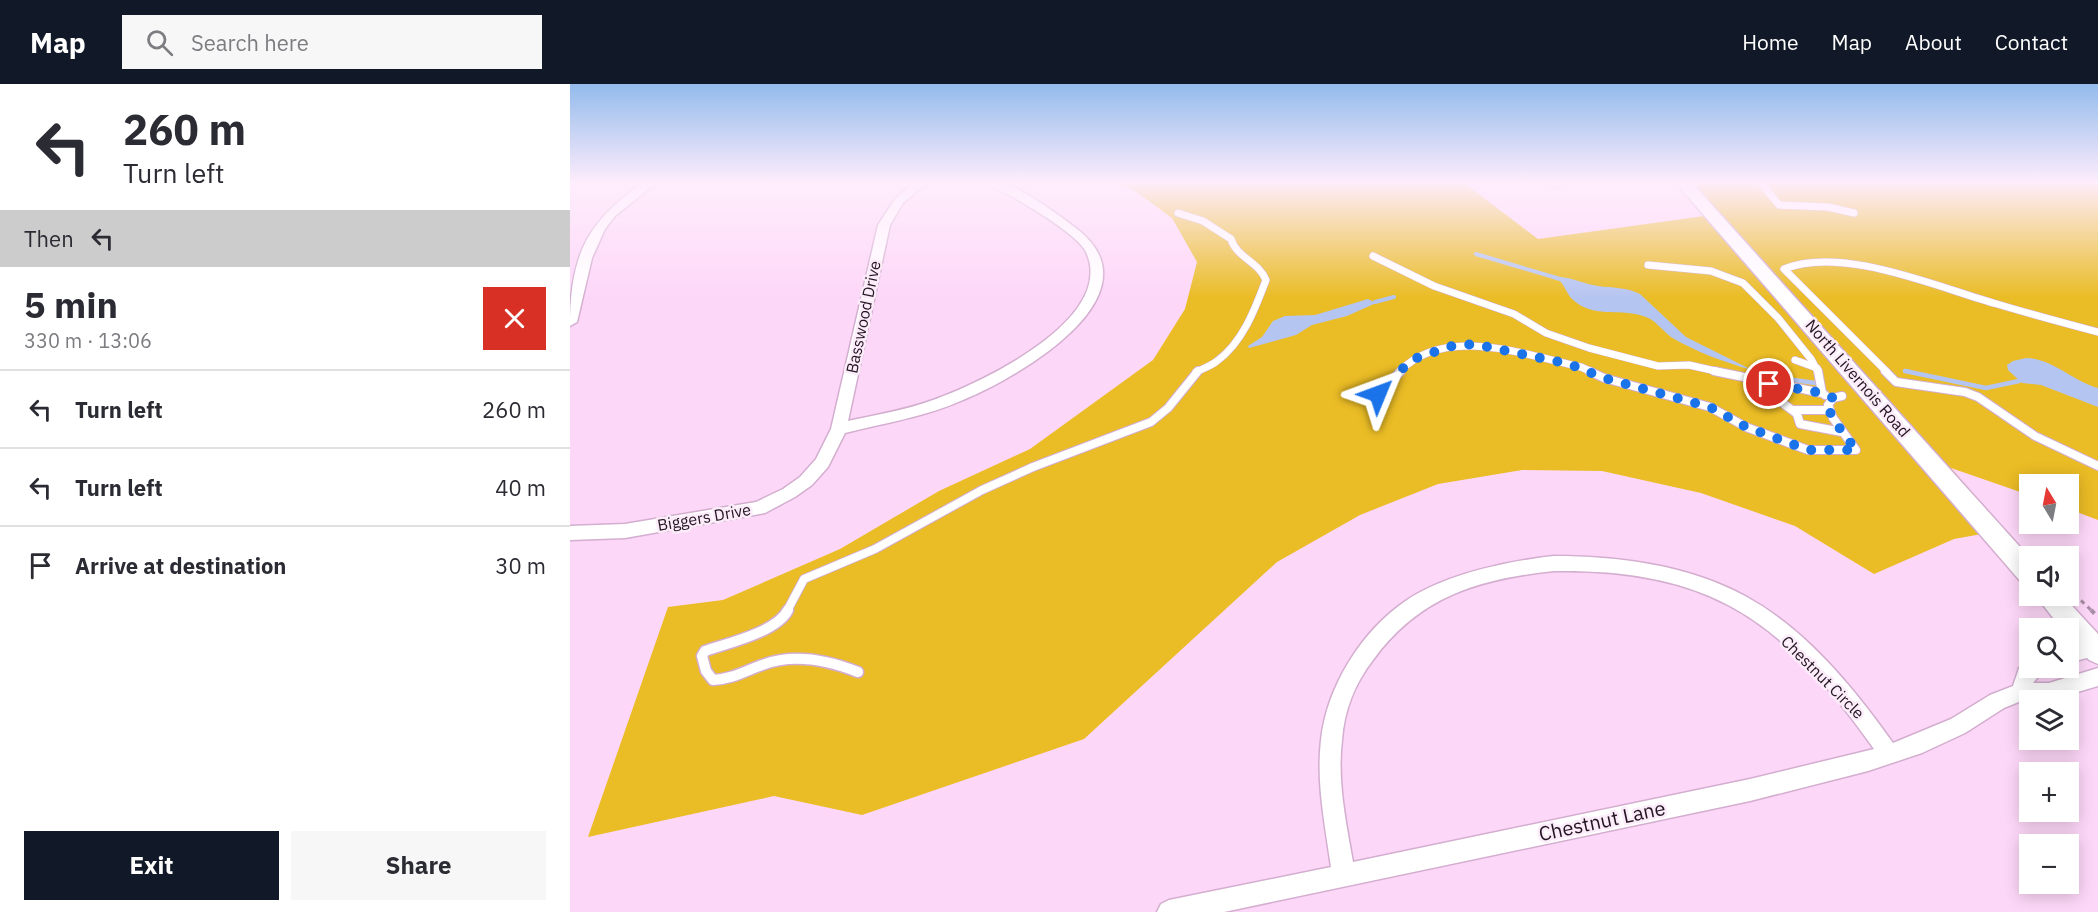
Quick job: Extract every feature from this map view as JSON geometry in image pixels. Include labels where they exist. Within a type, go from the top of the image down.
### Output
[{"type":"main road","name":"North Livernois Road","points":[[1718,222],[2019,563]]},
{"type":"main road","points":[[2057,606],[2097,649]]},
{"type":"street","points":[[570,322],[584,261],[596,231],[604,222]]},
{"type":"street","name":"Basswood Drive","points":[[822,463],[839,429],[886,222]]},
{"type":"street","points":[[839,429],[937,405],[984,386],[1007,374],[1036,354],[1066,329],[1086,309],[1096,289],[1097,270],[1093,251],[1081,238],[1056,222]]},
{"type":"street","name":"Biggers Drive","points":[[570,533],[625,531],[759,508],[789,493],[806,481],[822,463]]},
{"type":"street","name":"Chestnut Circle","points":[[1344,875],[1334,811],[1331,770],[1334,722],[1348,682],[1375,640],[1412,606],[1459,583],[1505,570],[1557,562],[1642,568],[1697,583],[1744,605],[1800,648],[1862,713],[1889,754]]},
{"type":"street","points":[[2079,653],[2097,649]]},
{"type":"street","name":"Chestnut Lane","points":[[2056,690],[2098,677]]},
{"type":"street","name":"Chestnut Lane","points":[[1169,912],[1750,790],[1915,746],[1958,726],[1997,701],[2019,693]]},
{"type":"lane","points":[[858,672],[840,664],[785,658],[764,663],[730,680],[713,680],[706,671],[702,656],[705,651],[732,639],[770,627],[784,618],[804,579],[875,549],[982,490],[1033,467],[1151,422],[1168,408],[1196,372],[1216,362],[1231,348],[1252,316],[1266,280],[1263,269],[1233,246],[1231,240],[1204,222]]},
{"type":"lane","points":[[1373,256],[1434,286],[1514,314],[1546,333],[1626,360],[1658,366],[1689,365],[1751,380],[1822,393],[1833,398],[1842,396]]},
{"type":"lane","points":[[2098,332],[1995,304],[1891,270],[1838,263],[1796,264],[1784,268],[1896,382],[1965,392],[1978,397],[2035,436],[2098,466]]},
{"type":"lane","points":[[1648,265],[1666,264],[1690,267],[1742,281],[1811,358],[1817,368],[1822,393]]},
{"type":"lane","points":[[1378,394],[1411,360],[1452,346],[1474,344],[1573,365],[1604,378],[1710,407],[1746,427],[1808,450],[1856,450],[1832,418],[1828,405],[1833,398]]},
{"type":"lane","points":[[1795,360],[1817,368]]},
{"type":"lane","points":[[1751,380],[1797,414],[1800,424],[1843,432]]},
{"type":"lane","points":[[1792,410],[1816,412],[1829,410]]},
{"type":"lane","points":[[1816,412],[1820,427]]},
{"type":"path","points":[[2079,599],[2098,617]]},
{"type":"shaded area","points":[[1174,222],[1515,222],[1538,239],[1664,222],[2098,222],[2098,520],[2079,513],[2079,474],[2019,474],[2019,492],[1951,468],[2004,530],[1954,539],[1874,574],[1795,526],[1701,493],[1602,471],[1522,470],[1438,484],[1360,515],[1277,562],[1084,739],[862,815],[774,796],[588,837],[668,607],[723,600],[840,549],[939,491],[1030,449],[1153,360],[1185,309],[1197,262]]},
{"type":"water","points":[[1560,277],[1640,294],[1686,337],[1752,370],[1690,347],[1671,337],[1649,318],[1637,314],[1589,309],[1570,297],[1559,280]]},
{"type":"water","points":[[1368,299],[1376,303],[1347,316],[1312,325],[1296,335],[1249,348],[1248,346],[1262,337],[1273,321],[1285,316],[1315,315]]},
{"type":"water","points":[[2026,358],[2045,362],[2098,388],[2098,407],[2041,385],[2022,383],[2008,370],[2007,365]]},
{"type":"waterway","points":[[1476,254],[1560,279]]},
{"type":"waterway","points":[[1375,302],[1394,297]]},
{"type":"waterway","points":[[1752,370],[1759,372]]},
{"type":"waterway","points":[[1755,371],[1773,377],[1815,383]]},
{"type":"waterway","points":[[1911,372],[1905,371],[1986,388],[2019,381]]},
{"type":"route","points":[[1378,394],[1399,375],[1411,360],[1452,346],[1474,344],[1581,367],[1604,378],[1710,407],[1746,427],[1808,450],[1856,450],[1832,418],[1828,405],[1833,398],[1822,393],[1769,384]]}]
